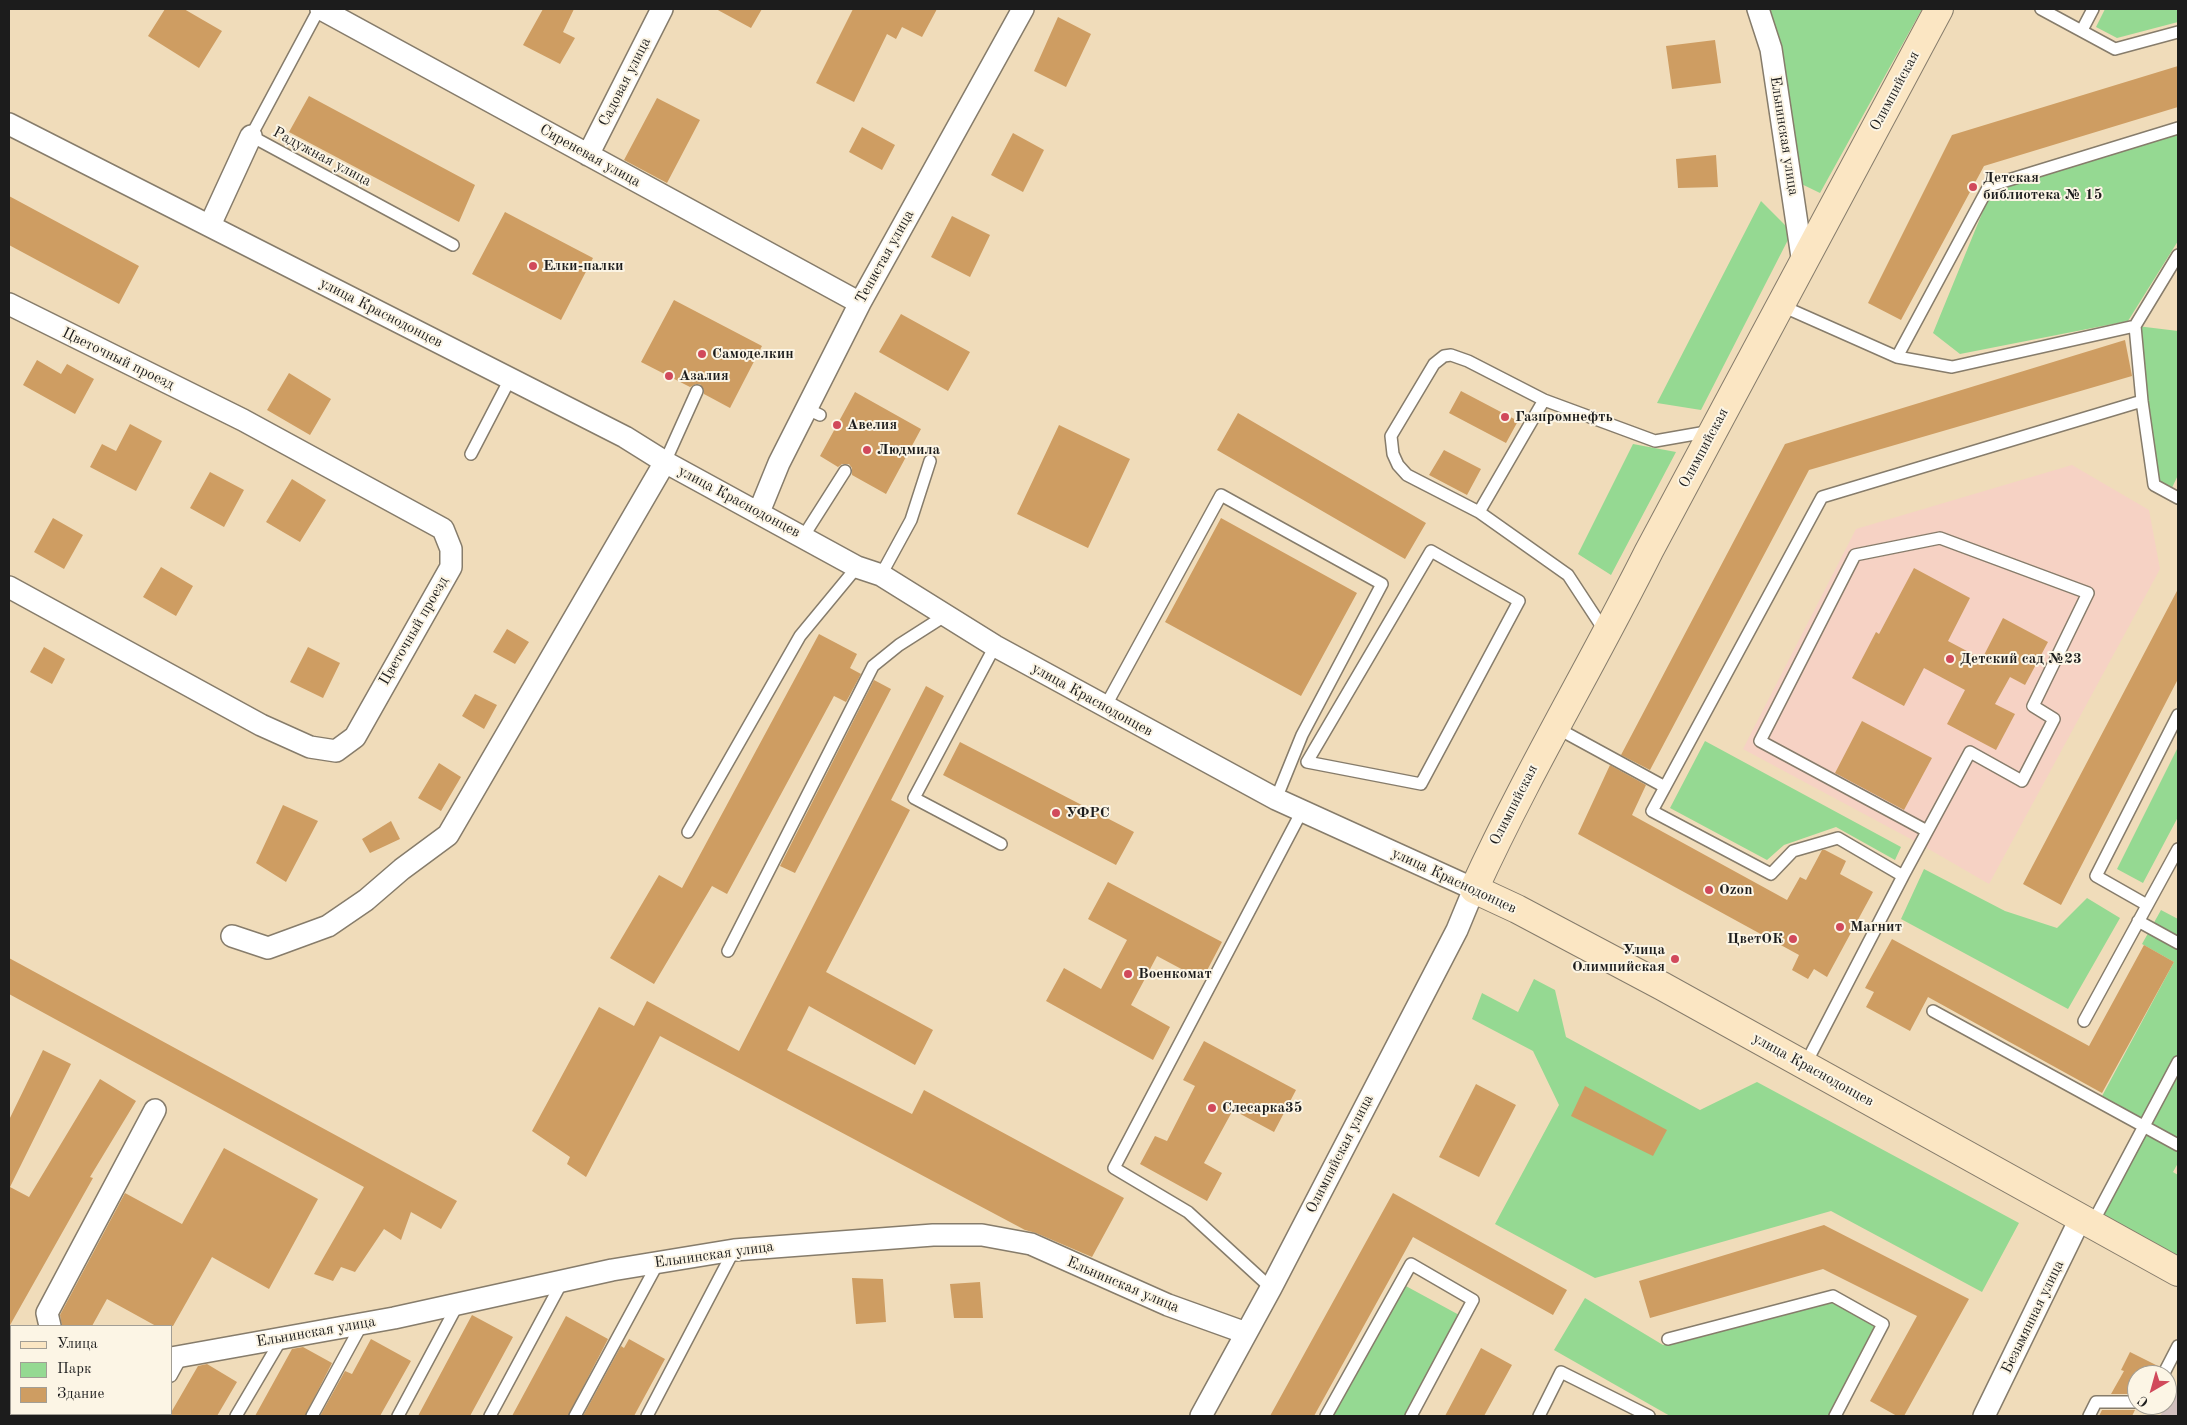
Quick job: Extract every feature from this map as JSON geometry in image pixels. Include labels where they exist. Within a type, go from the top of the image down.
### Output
[{"type":"main road","name":"Олимпийская","points":[[1474,889],[1496,840],[1555,726],[1607,634],[1939,9]]},
{"type":"main road","name":"улица Краснодонцев","points":[[1474,889],[1517,909],[1662,986],[2178,1272]]},
{"type":"street","name":"Сиреневая улица","points":[[320,9],[860,303]]},
{"type":"street","name":"Садовая улица","points":[[588,155],[662,9]]},
{"type":"street","name":"Тенистая улица","points":[[759,512],[779,463],[814,412],[860,303],[1023,9]]},
{"type":"street","name":"Ельнинская улица","points":[[1758,9],[1770,49],[1803,264]]},
{"type":"street","name":"улица Краснодонцев","points":[[9,124],[625,438],[665,462],[857,566],[881,575],[995,646],[1276,798],[1474,889]]},
{"type":"street","points":[[210,225],[251,136]]},
{"type":"street","name":"Цветочный проезд","points":[[9,304],[243,420],[442,529],[451,549],[451,567],[355,737],[336,752],[310,746],[260,724],[9,588]]},
{"type":"street","points":[[232,936],[268,948],[328,926],[366,900],[402,869],[448,835],[665,462]]},
{"type":"street","name":"Олимпийская улица","points":[[1201,1416],[1271,1288],[1457,930],[1474,889]]},
{"type":"street","points":[[50,1325],[47,1313],[155,1110]]},
{"type":"street","name":"Безымянная улица","points":[[1984,1416],[2087,1221]]},
{"type":"street","name":"Ельнинская улица","points":[[177,1357],[362,1324],[658,1263],[734,1250],[885,1234],[982,1235],[1031,1244],[1168,1306],[1246,1334]]},
{"type":"lane","name":"Радужная улица","points":[[320,9],[251,136],[453,245]]},
{"type":"lane","points":[[2041,9],[2115,49],[2178,32]]},
{"type":"lane","points":[[2082,30],[2093,9]]},
{"type":"lane","points":[[1897,357],[1988,186],[2178,128]]},
{"type":"lane","points":[[2178,254],[2135,326],[2142,401],[2154,485],[2178,498]]},
{"type":"lane","points":[[1782,306],[1897,357],[1952,367],[2135,326]]},
{"type":"lane","points":[[1607,634],[1568,575],[1479,512],[1407,475],[1398,465],[1393,454],[1391,436],[1434,364],[1444,356],[1451,355],[1468,361],[1544,400],[1655,441],[1714,430]]},
{"type":"lane","points":[[471,454],[510,379]]},
{"type":"lane","points":[[665,462],[697,391]]},
{"type":"lane","points":[[1479,512],[1544,400]]},
{"type":"lane","points":[[1903,876],[1838,838],[1793,851],[1771,874],[1652,811],[1822,497],[2142,401]]},
{"type":"lane","points":[[881,575],[911,520],[930,461]]},
{"type":"lane","points":[[803,537],[845,471]]},
{"type":"lane","points":[[1105,707],[1221,495],[1382,584],[1302,735],[1276,798]]},
{"type":"lane","points":[[1805,1065],[1970,752],[2022,781],[2054,720],[2033,706],[2088,593],[1940,538],[1855,555],[1760,742],[1927,832]]},
{"type":"lane","points":[[1431,551],[1519,601],[1421,784],[1307,762],[1431,551]]},
{"type":"lane","points":[[688,832],[800,636],[857,566]]},
{"type":"lane","points":[[728,951],[873,666],[899,646],[946,615]]},
{"type":"lane","points":[[995,646],[914,798],[1001,844]]},
{"type":"lane","points":[[2148,905],[2096,876],[2178,715]]},
{"type":"lane","points":[[1555,726],[1665,787]]},
{"type":"lane","points":[[1271,1288],[1188,1212],[1114,1168],[1302,811]]},
{"type":"lane","points":[[2084,1021],[2178,849]]},
{"type":"lane","points":[[2138,921],[2178,943]]},
{"type":"lane","points":[[1933,1011],[2178,1145]]},
{"type":"lane","points":[[2087,1221],[2177,1066]]},
{"type":"lane","points":[[647,1416],[734,1250]]},
{"type":"lane","points":[[576,1416],[658,1263]]},
{"type":"lane","points":[[1326,1416],[1411,1264],[1473,1300],[1411,1416]]},
{"type":"lane","points":[[490,1416],[562,1282]]},
{"type":"lane","points":[[1668,1339],[1834,1296],[1883,1324],[1835,1416]]},
{"type":"lane","points":[[398,1416],[458,1304]]},
{"type":"lane","points":[[312,1416],[362,1324]]},
{"type":"lane","points":[[236,1416],[282,1338]]},
{"type":"lane","points":[[2168,1365],[2178,1346]]},
{"type":"lane","points":[[172,1373],[177,1357]]},
{"type":"lane","points":[[1539,1416],[1561,1372],[1649,1416]]},
{"type":"lane","points":[[2089,1416],[2096,1402],[2127,1402]]},
{"type":"shaded area","name":"Детский сад №23","points":[[2072,465],[2149,510],[2160,569],[1989,884],[1920,844],[1743,749],[1856,529]]},
{"type":"shaded area","points":[[2178,1383],[2178,1416],[2160,1416],[2177,1415]]},
{"type":"green space","points":[[1760,9],[1922,9],[1820,193],[1787,177]]},
{"type":"green space","points":[[2105,9],[2178,9],[2178,22],[2117,38],[2096,27]]},
{"type":"green space","points":[[2178,133],[2178,241],[2128,321],[1960,354],[1933,333],[1992,189]]},
{"type":"green space","points":[[1761,201],[1792,232],[1701,410],[1657,403]]},
{"type":"green space","points":[[2137,326],[2178,331],[2178,475],[2171,490],[2157,483]]},
{"type":"green space","points":[[1633,444],[1676,452],[1611,575],[1578,554]]},
{"type":"green space","points":[[1705,741],[1901,847],[1895,860],[1836,827],[1784,845],[1767,860],[1670,808]]},
{"type":"green space","points":[[2178,747],[2178,817],[2143,883],[2117,869]]},
{"type":"green space","points":[[1924,869],[2005,911],[2057,928],[2087,898],[2120,918],[2068,1009],[1901,919]]},
{"type":"green space","points":[[2161,910],[2178,919],[2178,1163],[2173,1172],[2178,1175],[2178,1263],[2099,1220],[2148,1125],[2101,1098],[2174,962],[2142,944]]},
{"type":"green space","points":[[1534,979],[1555,990],[1566,1037],[1700,1110],[1757,1082],[2019,1223],[1982,1292],[1831,1211],[1595,1278],[1495,1224],[1559,1105],[1533,1051],[1472,1019],[1482,993],[1518,1012]]},
{"type":"green space","points":[[1404,1285],[1461,1316],[1407,1416],[1330,1416]]},
{"type":"green space","points":[[1585,1298],[1663,1345],[1832,1300],[1876,1324],[1828,1416],[1670,1416],[1554,1350]]},
{"type":"building","points":[[165,9],[184,9],[222,31],[199,68],[148,36]]},
{"type":"building","points":[[543,9],[574,9],[563,32],[575,38],[560,64],[523,45]]},
{"type":"building","points":[[716,9],[762,9],[751,28]]},
{"type":"building","points":[[853,9],[937,9],[922,37],[902,27],[896,39],[887,34],[854,102],[816,83]]},
{"type":"building","points":[[1058,17],[1091,34],[1066,87],[1034,71]]},
{"type":"building","points":[[1715,40],[1721,83],[1672,89],[1666,46]]},
{"type":"building","points":[[2178,66],[2178,107],[1984,166],[1901,320],[1868,303],[1952,135]]},
{"type":"building","points":[[309,96],[475,185],[459,222],[289,132]]},
{"type":"building","points":[[657,98],[700,120],[667,183],[624,160]]},
{"type":"building","points":[[862,127],[895,145],[882,170],[849,152]]},
{"type":"building","points":[[1013,133],[1044,150],[1023,192],[991,175]]},
{"type":"building","points":[[1716,155],[1718,187],[1678,188],[1676,159]]},
{"type":"building","points":[[9,196],[139,266],[119,304],[9,245]]},
{"type":"building","name":"Елки-палки","points":[[505,212],[593,258],[561,320],[472,274]]},
{"type":"building","points":[[952,216],[990,235],[970,277],[931,257]]},
{"type":"building","name":"Самоделкин","points":[[674,300],[762,346],[730,408],[704,394],[700,384],[690,387],[641,362]]},
{"type":"building","points":[[901,314],[970,352],[948,391],[879,352]]},
{"type":"building","points":[[2125,340],[2132,376],[1809,470],[1650,770],[1621,755],[1785,444]]},
{"type":"building","points":[[37,360],[61,374],[67,364],[94,379],[75,414],[23,385]]},
{"type":"building","points":[[289,373],[331,399],[310,435],[267,410]]},
{"type":"building","points":[[1461,391],[1518,421],[1506,443],[1449,413]]},
{"type":"building","name":"Людмила","points":[[855,392],[921,429],[886,494],[852,475],[852,468],[849,464],[842,464],[838,467],[820,456]]},
{"type":"building","points":[[1238,413],[1426,523],[1405,559],[1217,450]]},
{"type":"building","points":[[130,424],[162,441],[136,491],[90,467],[102,444],[116,451]]},
{"type":"building","points":[[1059,425],[1130,459],[1088,548],[1017,514]]},
{"type":"building","points":[[1444,450],[1481,469],[1467,495],[1429,475]]},
{"type":"building","points":[[210,472],[244,490],[224,527],[190,508]]},
{"type":"building","points":[[292,479],[326,500],[300,542],[266,522]]},
{"type":"building","points":[[53,518],[83,535],[64,569],[34,552]]},
{"type":"building","points":[[1221,518],[1357,593],[1301,696],[1165,622]]},
{"type":"building","points":[[161,567],[193,586],[176,616],[143,597]]},
{"type":"building","points":[[1914,568],[1970,598],[1948,641],[1982,659],[2003,618],[2048,642],[2025,685],[2010,677],[1995,704],[2015,714],[1996,750],[1947,724],[1965,690],[1924,668],[1904,706],[1852,678],[1876,632],[1879,634]]},
{"type":"building","points":[[2178,589],[2178,679],[2061,905],[2023,884]]},
{"type":"building","points":[[507,629],[529,642],[515,664],[493,652]]},
{"type":"building","points":[[819,634],[857,654],[850,668],[861,674],[846,702],[834,696],[727,894],[712,886],[654,984],[610,958],[659,875],[682,888]]},
{"type":"building","points":[[44,647],[65,659],[52,684],[30,672]]},
{"type":"building","points":[[308,647],[340,663],[323,698],[290,682]]},
{"type":"building","points":[[874,680],[891,689],[795,873],[780,866]]},
{"type":"building","points":[[926,686],[944,696],[891,800],[910,810],[826,972],[933,1030],[915,1065],[809,1006],[787,1050],[912,1114],[924,1090],[1124,1198],[1092,1257],[1025,1230],[660,1036],[586,1177],[567,1164],[570,1157],[532,1131],[599,1007],[634,1026],[647,1001],[739,1051]]},
{"type":"building","points":[[475,694],[497,705],[484,729],[462,716]]},
{"type":"building","points":[[1862,721],[1932,758],[1904,810],[1835,773]]},
{"type":"building","name":"УФРС","points":[[960,742],[1134,832],[1116,865],[943,775]]},
{"type":"building","points":[[439,763],[461,777],[441,811],[418,798]]},
{"type":"building","points":[[1610,765],[1646,785],[1632,815],[1787,900],[1800,877],[1806,880],[1822,850],[1846,861],[1840,874],[1873,892],[1827,977],[1814,969],[1808,979],[1792,970],[1799,955],[1578,834]]},
{"type":"building","points":[[283,805],[318,821],[286,882],[256,863]]},
{"type":"building","points":[[391,821],[400,839],[370,853],[362,839]]},
{"type":"building","name":"Военкомат","points":[[1108,882],[1222,942],[1202,980],[1157,956],[1131,1005],[1170,1027],[1153,1060],[1046,1001],[1064,968],[1101,989],[1127,940],[1088,919]]},
{"type":"building","points":[[1892,939],[2089,1046],[2144,945],[2174,962],[2102,1093],[1928,997],[1910,1031],[1866,1007],[1874,992],[1865,988]]},
{"type":"building","points":[[9,958],[457,1201],[441,1229],[411,1212],[401,1240],[384,1229],[355,1272],[341,1267],[333,1281],[314,1274],[364,1187],[9,994]]},
{"type":"building","points":[[1204,1041],[1296,1090],[1274,1132],[1233,1110],[1204,1163],[1222,1173],[1207,1201],[1140,1164],[1155,1136],[1167,1141],[1195,1086],[1183,1080]]},
{"type":"building","points":[[43,1050],[71,1064],[10,1187],[29,1197],[100,1079],[136,1101],[90,1177],[93,1178],[9,1327],[9,1120]]},
{"type":"building","points":[[1476,1084],[1516,1105],[1479,1177],[1439,1157]]},
{"type":"building","points":[[1585,1086],[1667,1130],[1653,1156],[1571,1116]]},
{"type":"building","points":[[224,1148],[318,1199],[269,1289],[212,1257],[173,1326],[154,1325],[107,1299],[93,1325],[62,1325],[60,1315],[125,1193],[182,1224]]},
{"type":"building","points":[[1393,1193],[1567,1290],[1553,1315],[1413,1237],[1314,1416],[1270,1416]]},
{"type":"building","points":[[1824,1225],[1969,1299],[1904,1416],[1897,1416],[1870,1401],[1917,1316],[1823,1269],[1650,1318],[1639,1281]]},
{"type":"building","points":[[852,1278],[883,1279],[886,1322],[856,1324]]},
{"type":"building","points":[[980,1282],[983,1318],[954,1318],[950,1284]]},
{"type":"building","points":[[472,1315],[513,1337],[470,1416],[418,1416]]},
{"type":"building","points":[[566,1316],[608,1339],[568,1416],[512,1416]]},
{"type":"building","points":[[371,1339],[411,1361],[380,1416],[320,1416],[345,1371],[352,1374]]},
{"type":"building","points":[[629,1339],[665,1359],[634,1416],[583,1416],[621,1346],[624,1348]]},
{"type":"building","points":[[303,1347],[332,1363],[305,1416],[255,1416],[292,1349]]},
{"type":"building","points":[[1481,1348],[1512,1365],[1484,1416],[1445,1416]]},
{"type":"building","points":[[2130,1352],[2156,1365],[2127,1365],[2127,1394],[2111,1394],[2124,1371],[2121,1370]]},
{"type":"building","points":[[207,1364],[237,1382],[217,1416],[169,1416],[172,1415],[172,1411],[198,1366]]},
{"type":"building","points":[[2102,1410],[2127,1410],[2127,1415],[2132,1415],[2132,1416],[2099,1416]]},
{"type":"place","name":"Детская библиотека № 15","points":[[1973,187]]},
{"type":"place","name":"Елки-палки","points":[[533,266]]},
{"type":"place","name":"Самоделкин","points":[[702,354]]},
{"type":"place","name":"Азалия","points":[[669,376]]},
{"type":"place","name":"Газпромнефть","points":[[1505,417]]},
{"type":"place","name":"Авелия","points":[[837,425]]},
{"type":"place","name":"Людмила","points":[[867,450]]},
{"type":"place","name":"Детский сад №23","points":[[1950,659]]},
{"type":"place","name":"УФРС","points":[[1056,813]]},
{"type":"place","name":"Ozon","points":[[1709,890]]},
{"type":"place","name":"Магнит","points":[[1840,927]]},
{"type":"place","name":"ЦветОК","points":[[1793,939]]},
{"type":"place","name":"Улица Олимпийская","points":[[1675,959]]},
{"type":"place","name":"Военкомат","points":[[1128,974]]},
{"type":"place","name":"Слесарка35","points":[[1212,1108]]}]
